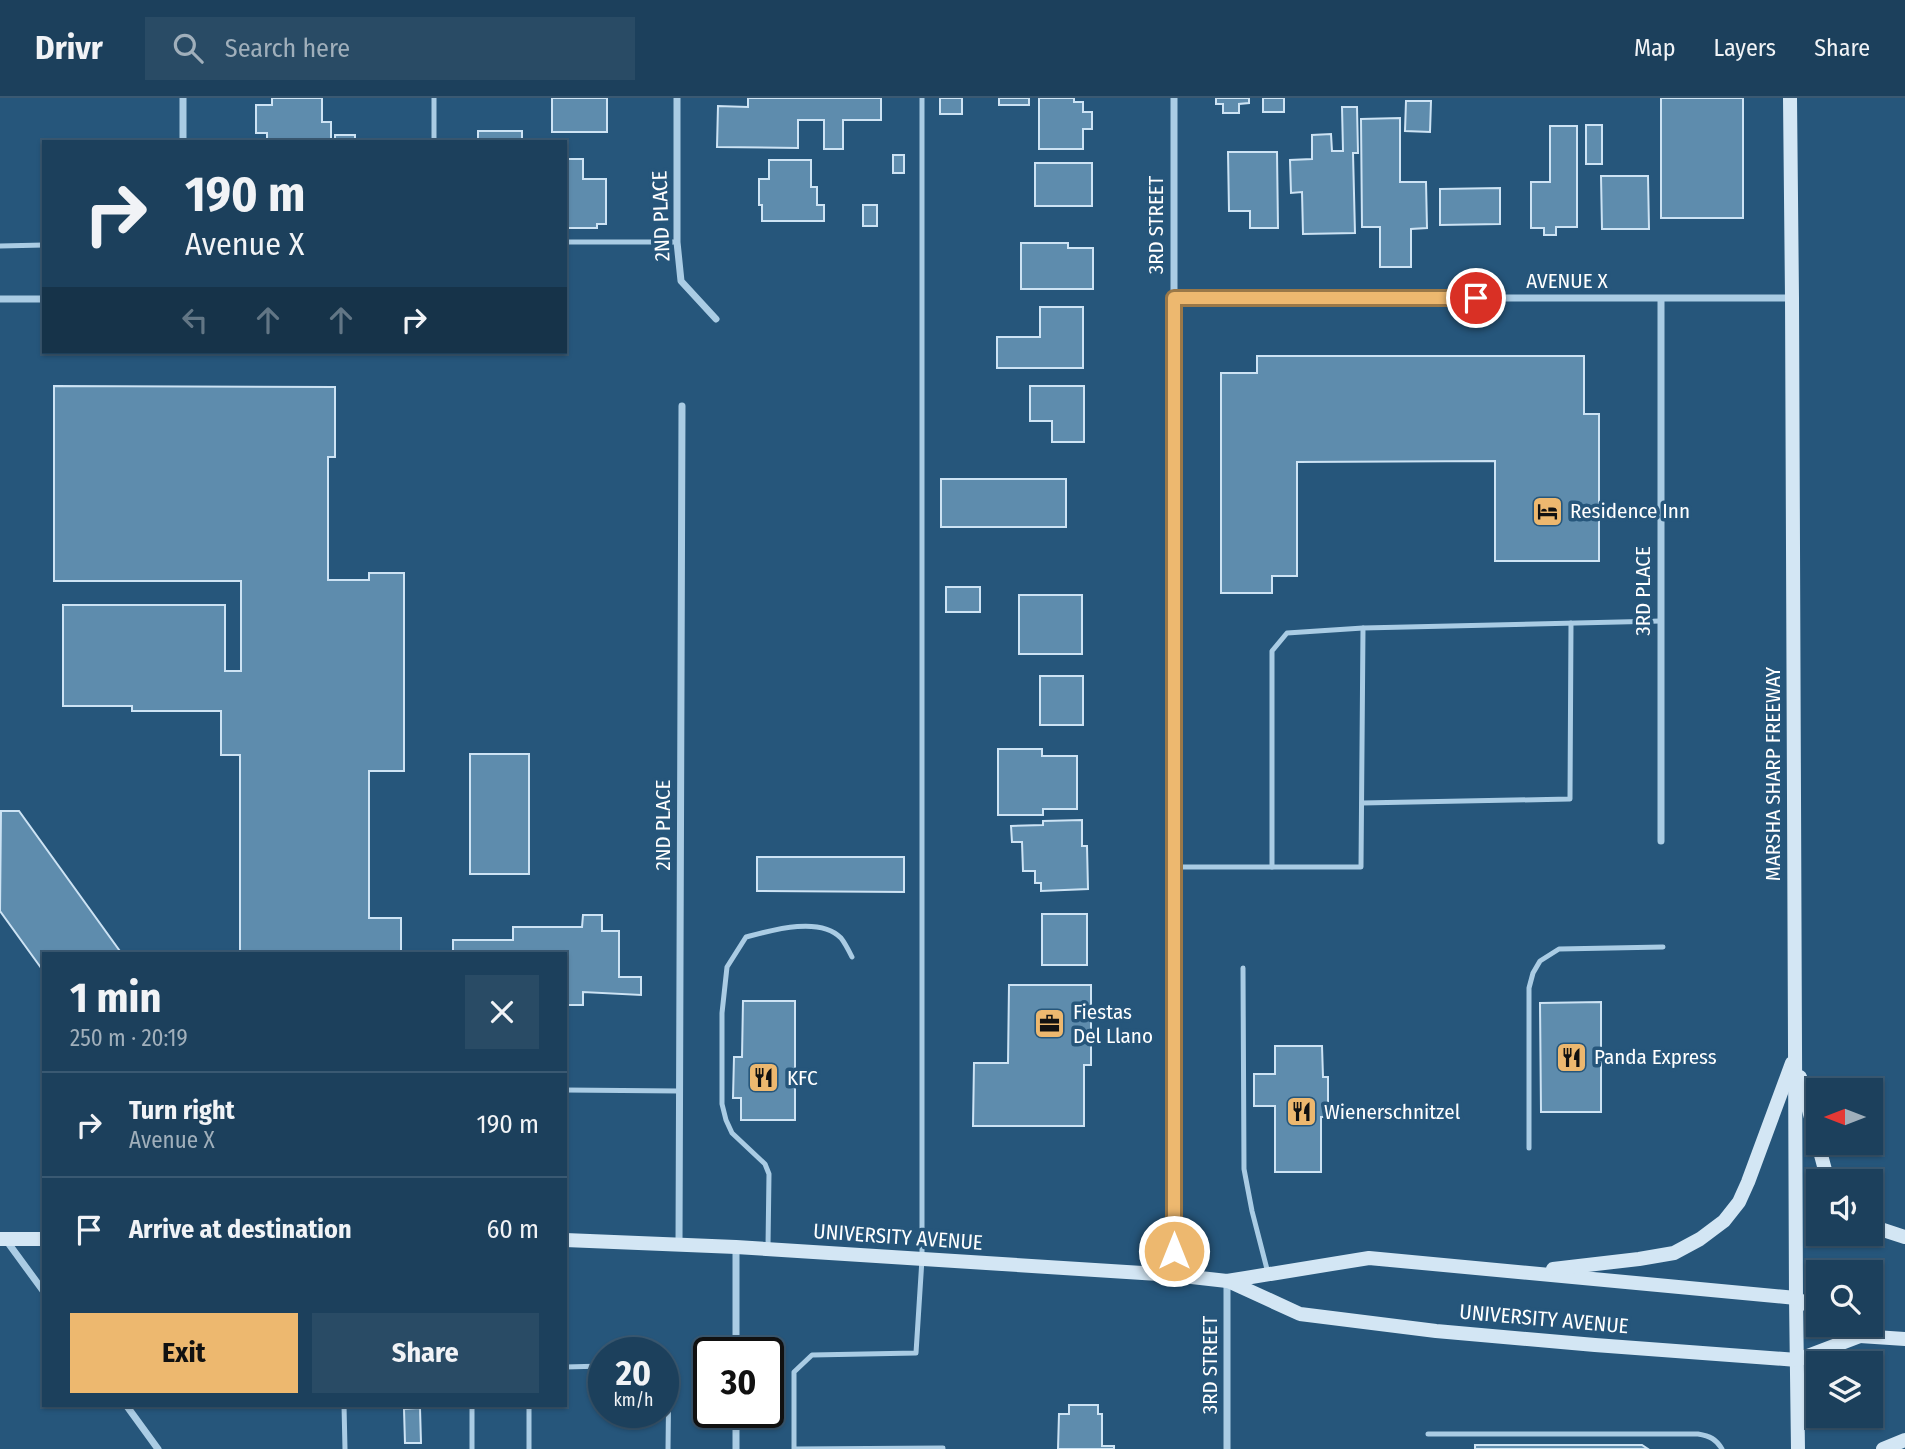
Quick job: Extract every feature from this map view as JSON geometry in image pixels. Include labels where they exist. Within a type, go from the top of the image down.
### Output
[{"type":"main road","name":"MARSHA SHARP FREEWAY","points":[[1790,98],[1798,1449]]},
{"type":"main road","points":[[1795,1055],[1824,1169]]},
{"type":"main road","points":[[1524,1273],[1674,1252],[1700,1239],[1724,1222],[1739,1202],[1748,1182],[1795,1055]]},
{"type":"main road","points":[[1883,1230],[1905,1237]]},
{"type":"main road","points":[[3,1239],[42,1239]]},
{"type":"main road","name":"UNIVERSITY AVENUE","points":[[567,1241],[679,1244],[1174,1275],[1227,1281],[1369,1258],[1796,1298],[1806,1304]]},
{"type":"main road","name":"UNIVERSITY AVENUE","points":[[1227,1281],[1300,1314],[1436,1331],[1582,1344],[1797,1360],[1857,1337]]},
{"type":"main road","name":"UNIVERSITY AVENUE","points":[[1875,1337],[1905,1339]]},
{"type":"main road","points":[[1883,1449],[1905,1440]]},
{"type":"street","points":[[183,98],[183,140]]},
{"type":"street","name":"2ND PLACE","points":[[677,98],[677,242],[681,281],[716,319]]},
{"type":"street","name":"3RD STREET","points":[[1174,98],[1174,1275]]},
{"type":"street","name":"AVENUE X","points":[[1174,298],[1792,298]]},
{"type":"street","points":[[0,299],[42,299]]},
{"type":"street","name":"3RD PLACE","points":[[1661,299],[1661,841]]},
{"type":"street","name":"2ND PLACE","points":[[679,1244],[682,406]]},
{"type":"street","points":[[3,1239],[42,1289]]},
{"type":"street","points":[[736,1248],[736,1337]]},
{"type":"street","name":"3RD STREET","points":[[1227,1281],[1227,1449]]},
{"type":"street","points":[[127,1407],[158,1449]]},
{"type":"street","points":[[736,1428],[736,1449]]},
{"type":"lane","points":[[435,98],[435,140]]},
{"type":"lane","points":[[922,98],[922,1259],[916,1353],[812,1355],[794,1372],[794,1449],[943,1448]]},
{"type":"lane","points":[[567,242],[677,242]]},
{"type":"lane","points":[[0,246],[42,245]]},
{"type":"lane","points":[[1272,867],[1272,651],[1287,632],[1661,621]]},
{"type":"lane","points":[[1362,803],[1570,799],[1571,623]]},
{"type":"lane","points":[[1174,867],[1361,867],[1363,628]]},
{"type":"lane","points":[[768,1250],[769,1174],[765,1164],[732,1133],[722,1104],[722,1013],[727,967],[746,937],[782,928],[825,928],[841,938],[852,957]]},
{"type":"lane","points":[[1529,1148],[1529,988],[1540,961],[1559,949],[1663,947]]},
{"type":"lane","points":[[1244,968],[1244,1170],[1268,1274]]},
{"type":"lane","points":[[567,1090],[679,1091]]},
{"type":"lane","points":[[567,1367],[588,1366]]},
{"type":"lane","points":[[344,1407],[345,1449]]},
{"type":"lane","points":[[472,1407],[472,1449]]},
{"type":"lane","points":[[529,1407],[529,1449]]},
{"type":"lane","points":[[668,1428],[668,1449]]},
{"type":"lane","points":[[1428,1434],[1698,1434],[1710,1436],[1722,1449]]},
{"type":"building","points":[[272,98],[322,98],[322,122],[331,122],[331,140],[267,140],[267,133],[256,133],[256,105],[272,105]]},
{"type":"building","points":[[552,98],[607,98],[607,132],[552,132]]},
{"type":"building","points":[[748,98],[881,98],[881,120],[843,120],[843,149],[824,149],[824,120],[798,120],[798,148],[717,147],[718,106],[748,107]]},
{"type":"building","points":[[940,98],[962,98],[962,114],[940,114]]},
{"type":"building","points":[[999,98],[1029,98],[1029,105],[999,105]]},
{"type":"building","points":[[1039,98],[1074,98],[1074,102],[1083,102],[1083,112],[1092,112],[1092,129],[1083,129],[1083,149],[1039,149]]},
{"type":"building","points":[[1216,98],[1249,98],[1249,103],[1239,104],[1239,113],[1223,113],[1223,104],[1216,104]]},
{"type":"building","points":[[1263,98],[1284,98],[1284,112],[1263,112]]},
{"type":"building","points":[[1661,98],[1743,98],[1743,218],[1661,218]]},
{"type":"building","points":[[1406,101],[1431,101],[1430,132],[1405,131]]},
{"type":"building","points":[[1342,107],[1357,107],[1358,153],[1353,153],[1355,233],[1303,234],[1302,192],[1291,193],[1290,160],[1312,159],[1312,135],[1331,134],[1332,151],[1343,151]]},
{"type":"building","points":[[1400,118],[1400,182],[1426,182],[1427,228],[1411,229],[1411,267],[1380,267],[1380,227],[1362,227],[1361,119]]},
{"type":"building","points":[[1586,125],[1602,125],[1602,164],[1586,164]]},
{"type":"building","points":[[1550,126],[1577,126],[1577,227],[1556,227],[1556,235],[1544,235],[1544,228],[1531,228],[1531,182],[1550,182]]},
{"type":"building","points":[[478,131],[522,131],[522,140],[478,140]]},
{"type":"building","points":[[335,135],[355,135],[355,140],[335,140]]},
{"type":"building","points":[[1228,152],[1277,152],[1278,228],[1250,228],[1250,211],[1229,211]]},
{"type":"building","points":[[893,155],[904,155],[904,173],[893,173]]},
{"type":"building","points":[[567,159],[583,159],[583,179],[606,179],[606,224],[597,224],[597,228],[567,228]]},
{"type":"building","points":[[769,160],[811,160],[811,187],[817,187],[817,205],[824,205],[824,221],[762,221],[759,179],[769,179]]},
{"type":"building","points":[[1035,163],[1092,163],[1092,206],[1035,206]]},
{"type":"building","points":[[1601,176],[1648,176],[1649,229],[1602,229]]},
{"type":"building","points":[[1500,188],[1500,224],[1440,225],[1440,189]]},
{"type":"building","points":[[863,205],[877,205],[877,226],[863,226]]},
{"type":"building","points":[[1021,243],[1068,243],[1068,248],[1093,248],[1093,289],[1021,289]]},
{"type":"building","points":[[1040,307],[1083,307],[1083,368],[997,368],[997,337],[1040,337]]},
{"type":"building","name":"Residence Inn","points":[[1257,356],[1584,356],[1584,414],[1599,414],[1599,561],[1495,561],[1495,461],[1297,462],[1297,576],[1272,576],[1272,593],[1221,593],[1221,373],[1257,373]]},
{"type":"building","points":[[54,386],[335,387],[335,457],[328,457],[328,580],[369,580],[369,573],[404,573],[404,771],[369,771],[369,918],[401,918],[401,952],[240,952],[240,755],[221,755],[221,711],[132,711],[132,706],[63,706],[63,605],[225,605],[225,671],[241,671],[241,581],[54,581]]},
{"type":"building","points":[[1030,386],[1084,386],[1084,442],[1052,442],[1052,421],[1030,421]]},
{"type":"building","points":[[941,479],[1066,479],[1066,527],[941,527]]},
{"type":"building","points":[[946,587],[980,587],[980,612],[946,612]]},
{"type":"building","points":[[1019,595],[1082,595],[1082,654],[1019,654]]},
{"type":"building","points":[[1040,676],[1083,676],[1083,725],[1040,725]]},
{"type":"building","points":[[998,749],[1042,749],[1042,756],[1077,756],[1077,809],[1043,809],[1043,815],[998,815]]},
{"type":"building","points":[[470,754],[529,754],[529,874],[470,874]]},
{"type":"building","points":[[1,811],[19,811],[121,952],[42,952],[42,969],[0,911]]},
{"type":"building","points":[[1082,820],[1082,846],[1087,846],[1088,889],[1041,891],[1041,883],[1035,883],[1035,871],[1023,871],[1022,842],[1012,842],[1011,826],[1043,825],[1043,821]]},
{"type":"building","points":[[757,857],[904,857],[904,892],[757,891]]},
{"type":"building","points":[[1042,914],[1087,914],[1087,965],[1042,965]]},
{"type":"building","points":[[583,915],[602,915],[602,931],[619,931],[619,977],[641,977],[641,995],[583,992],[583,1005],[567,1005],[567,952],[453,952],[453,940],[513,940],[513,927],[582,927]]},
{"type":"building","name":"Fiestas Del Llano","points":[[1009,985],[1091,985],[1091,1065],[1084,1065],[1084,1126],[973,1126],[974,1063],[1008,1063]]},
{"type":"building","name":"KFC","points":[[743,1001],[795,1001],[795,1120],[741,1120],[741,1098],[733,1098],[734,1057],[742,1057]]},
{"type":"building","name":"Panda Express","points":[[1601,1002],[1601,1112],[1541,1112],[1540,1003]]},
{"type":"building","name":"Wienerschnitzel","points":[[1275,1046],[1322,1046],[1323,1077],[1328,1077],[1328,1117],[1321,1117],[1321,1172],[1275,1172],[1275,1106],[1254,1106],[1254,1074],[1275,1074]]},
{"type":"building","points":[[1069,1405],[1098,1405],[1098,1414],[1102,1414],[1102,1446],[1114,1446],[1114,1449],[1058,1449],[1059,1414],[1069,1414]]},
{"type":"building","points":[[420,1408],[421,1443],[405,1443],[404,1409]]},
{"type":"building","points":[[1475,1445],[1642,1445],[1648,1449],[1475,1449]]},
{"type":"place","name":"Residence Inn","points":[[1547,511]]},
{"type":"place","name":"Fiestas Del Llano","points":[[1050,1024]]},
{"type":"place","name":"Panda Express","points":[[1571,1057]]},
{"type":"place","name":"KFC","points":[[764,1078]]},
{"type":"place","name":"Wienerschnitzel","points":[[1301,1112]]},
{"type":"route","points":[[1174,1251],[1174,298],[1476,298]]}]
